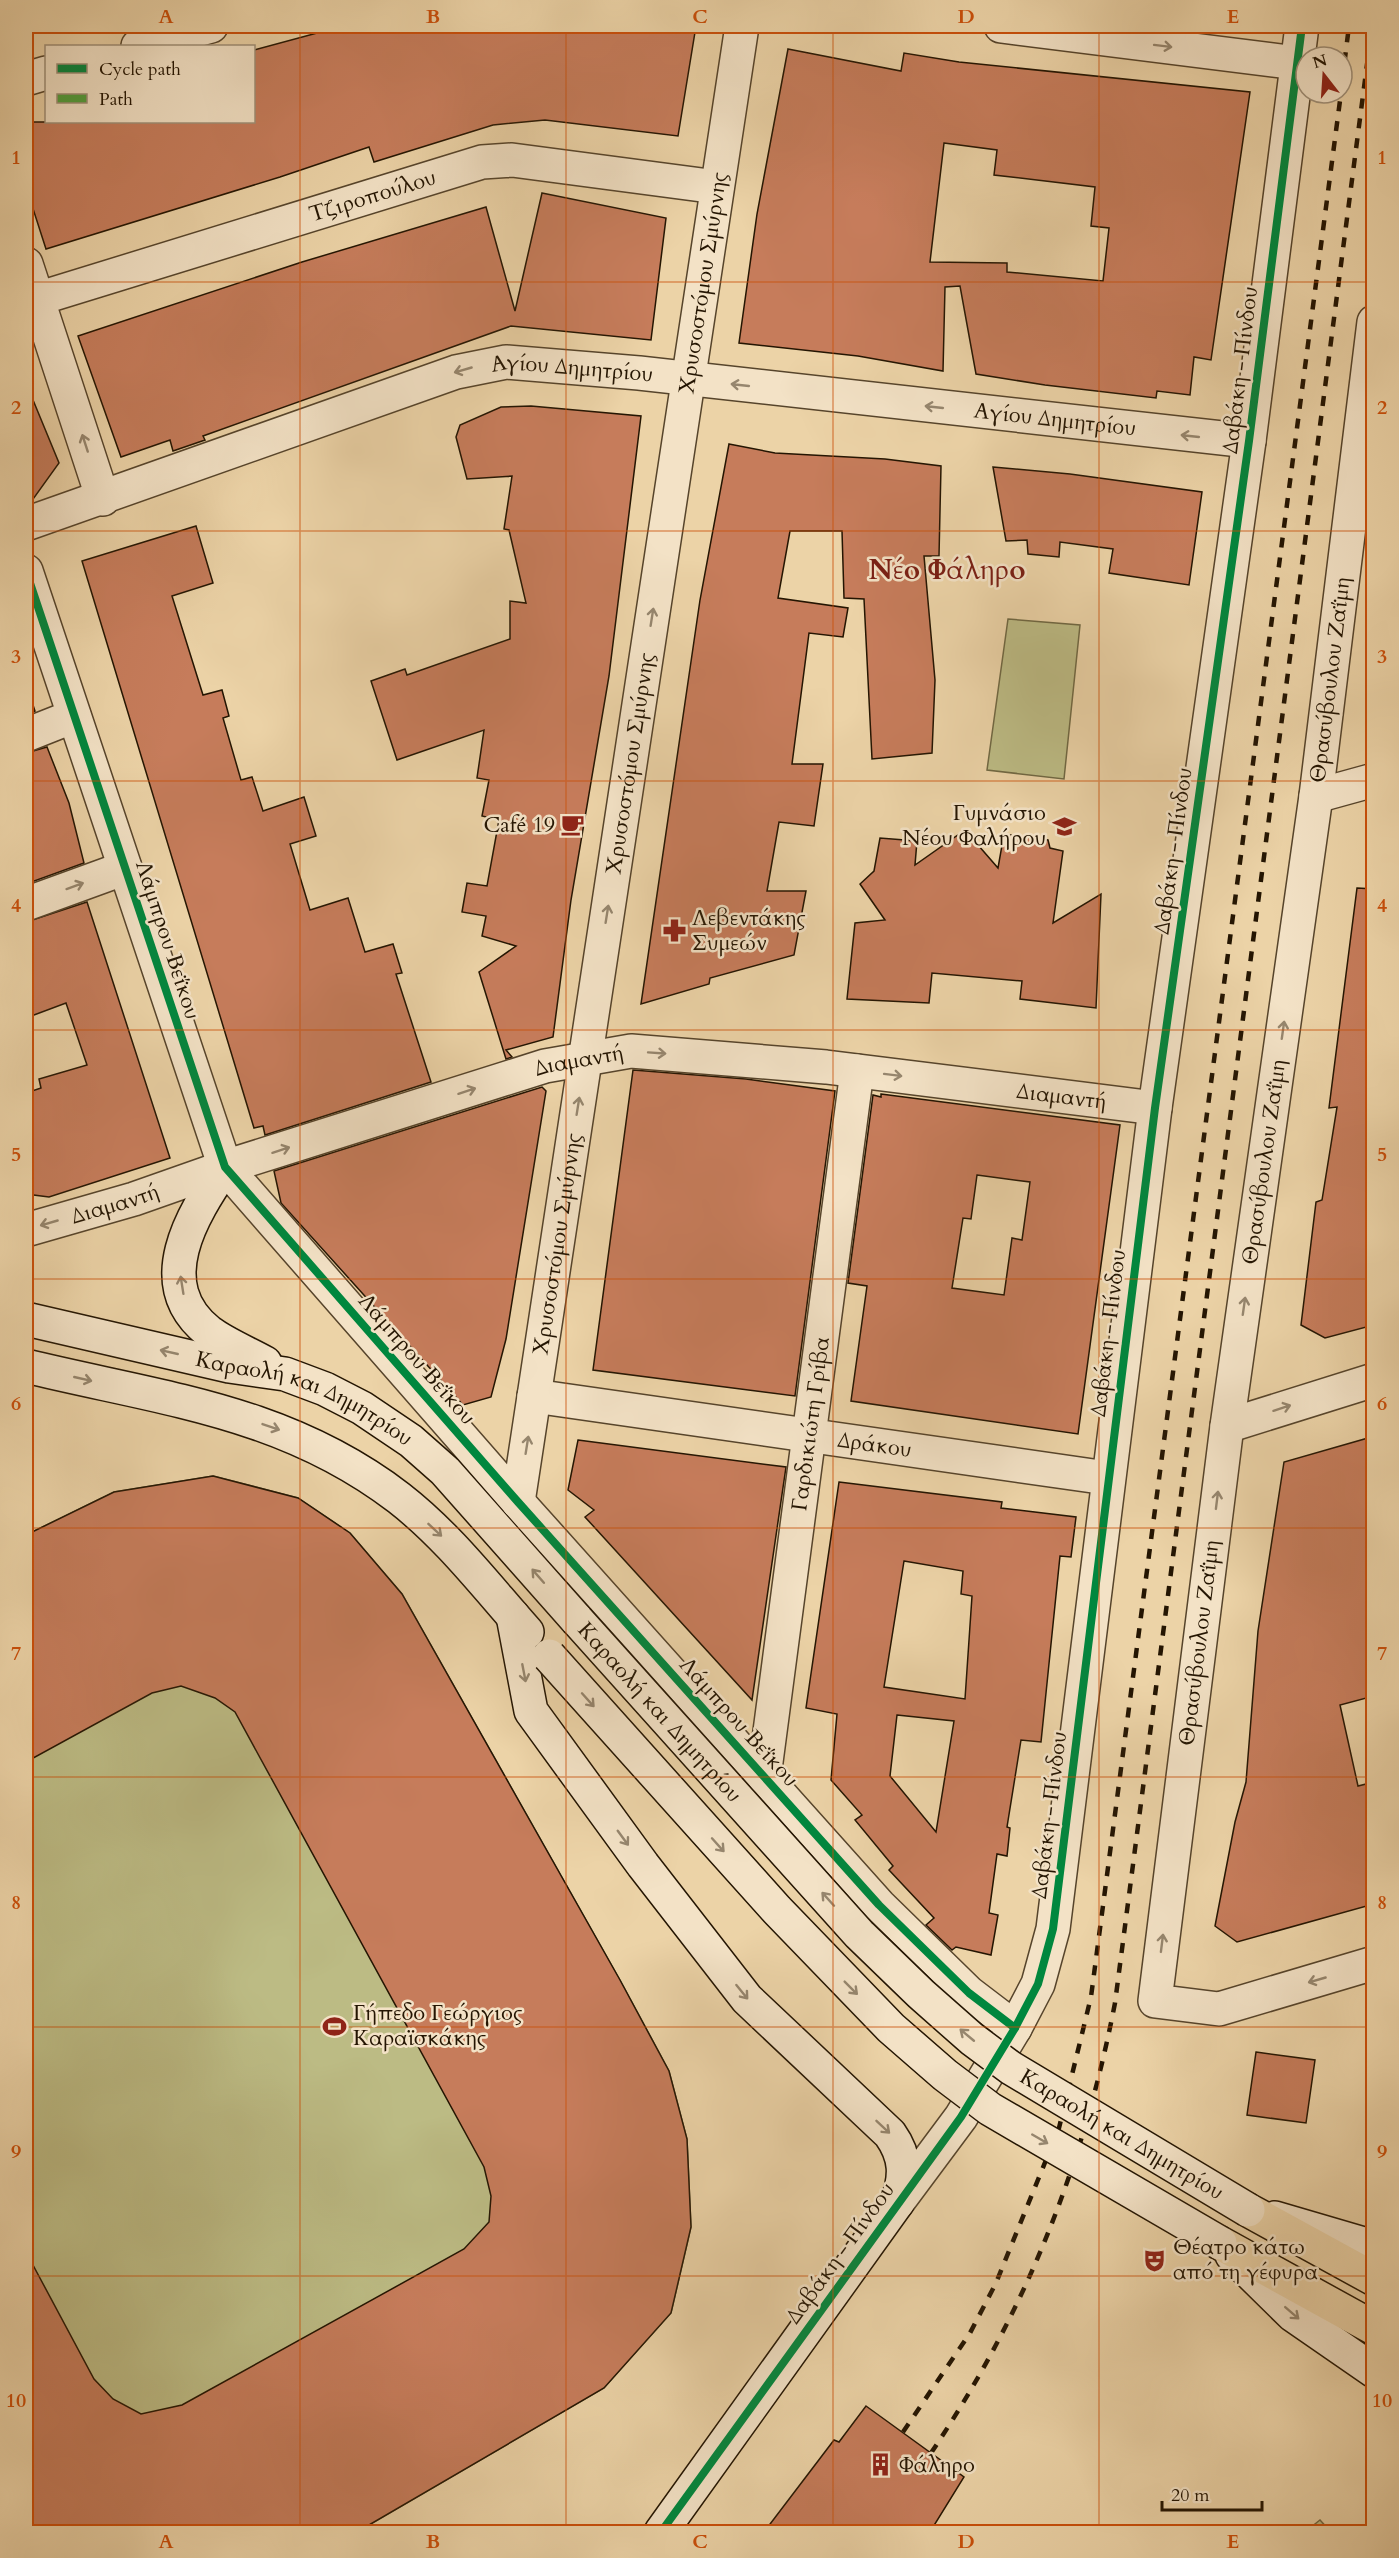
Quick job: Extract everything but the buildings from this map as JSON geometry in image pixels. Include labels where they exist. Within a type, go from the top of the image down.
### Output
[{"type":"highway","points":[[1248,2210],[1374,2279]]},
{"type":"highway","points":[[1220,2243],[1374,2328]]},
{"type":"street","points":[[142,45],[211,26]]},
{"type":"street","name":"Χρυσοστόμου Σμύρνης","points":[[518,1502],[742,26]]},
{"type":"street","points":[[1001,26],[1041,28],[1294,62]]},
{"type":"street","name":"Δαβάκη - Πίνδου","points":[[1300,45],[1302,26]]},
{"type":"street","points":[[26,79],[45,73]]},
{"type":"street","name":"Δαβάκη - Πίνδου","points":[[661,2532],[961,2117],[1016,2028],[1038,1983],[1053,1929],[1107,1478],[1155,1108],[1249,441],[1294,94]]},
{"type":"street","name":"Τζιροπούλου","points":[[37,299],[482,162],[512,160],[717,187]]},
{"type":"street","points":[[26,264],[103,499]]},
{"type":"street","name":"Θρασύβουλου Ζαΐμη","points":[[1374,322],[1316,796],[1227,1426],[1155,2001],[1219,2009],[1374,1964]]},
{"type":"street","name":"Αγίου Δημητρίου","points":[[26,524],[480,366],[506,362],[639,373],[1249,441]]},
{"type":"street","name":"Λάμπρου Βεΐκου","points":[[26,571],[225,1167],[518,1502],[764,1777],[921,1948],[977,2000],[1016,2028]]},
{"type":"street","points":[[26,735],[74,716]]},
{"type":"street","points":[[1316,796],[1374,780]]},
{"type":"street","points":[[26,904],[125,868]]},
{"type":"street","name":"Διαμαντή","points":[[26,1230],[134,1199],[225,1167],[545,1066],[585,1057],[631,1052],[857,1071],[1155,1108]]},
{"type":"street","name":"Γαρδικιώτη Γρίβα","points":[[764,1777],[857,1071]]},
{"type":"street","points":[[225,1167],[197,1208],[185,1237],[179,1260],[185,1301],[209,1332],[285,1374]]},
{"type":"street","name":"Καραολή και Δημητρίου","points":[[26,1320],[229,1366],[285,1374],[325,1389],[362,1408],[428,1455],[445,1471],[576,1620],[860,1934],[921,1994],[972,2039],[1011,2068],[1248,2210],[1374,2247]]},
{"type":"street","name":"Καραολή και Δημητρίου","points":[[26,1366],[215,1409],[276,1428],[338,1457],[398,1498],[450,1544],[777,1910],[900,2036],[945,2075],[998,2114],[1220,2243],[1293,2315],[1374,2371]]},
{"type":"street","points":[[1227,1426],[1374,1380]]},
{"type":"street","name":"Δράκου","points":[[534,1396],[1107,1478]]},
{"type":"street","points":[[513,1616],[531,1711],[688,1926],[747,1998],[890,2134],[897,2144],[904,2166],[903,2184],[897,2204]]},
{"type":"shaded area","points":[[1008,619],[1080,625],[1064,779],[987,770]]},
{"type":"shaded area","name":"Γήπεδο Γεώργιος Καραϊσκάκης","points":[[213,1476],[298,1498],[350,1533],[402,1594],[669,2071],[687,2139],[691,2227],[671,2313],[604,2388],[357,2532],[26,2532],[26,1535],[114,1492]]},
{"type":"shaded area","points":[[1320,2520],[1331,2532],[1305,2532]]},
{"type":"railway","points":[[1347,45],[1349,26]]},
{"type":"railway","points":[[931,2453],[995,2347],[1046,2237],[1068,2181],[1086,2123],[1115,2003],[1372,26]]},
{"type":"railway","points":[[903,2432],[970,2333],[996,2283],[1059,2128],[1091,1997],[1339,105]]},
{"type":"marked path","points":[[1041,31],[1042,26]]},
{"type":"cycle path","points":[[661,2532],[961,2117],[1015,2028],[1038,1984],[1053,1929],[1155,1108],[1249,441],[1302,26]]},
{"type":"cycle path","points":[[26,571],[225,1167],[518,1502],[879,1905],[969,1993],[1015,2028]]},
{"type":"place","name":"Café 19","points":[[573,825]]},
{"type":"place","name":"Γυμνάσιο Νέου Φαλήρου","points":[[1064,826]]},
{"type":"place","name":"Λεβεντάκης Συμεών","points":[[674,931]]},
{"type":"place","name":"Γήπεδο Γεώργιος Καραϊσκάκης","points":[[335,2026]]},
{"type":"place","name":"Θέατρο κάτω από τη γέφυρα","points":[[1155,2260]]},
{"type":"place","name":"Φάληρο","points":[[881,2465]]},
{"type":"district","name":"Νέο Φάληρο","points":[[947,570]]}]
